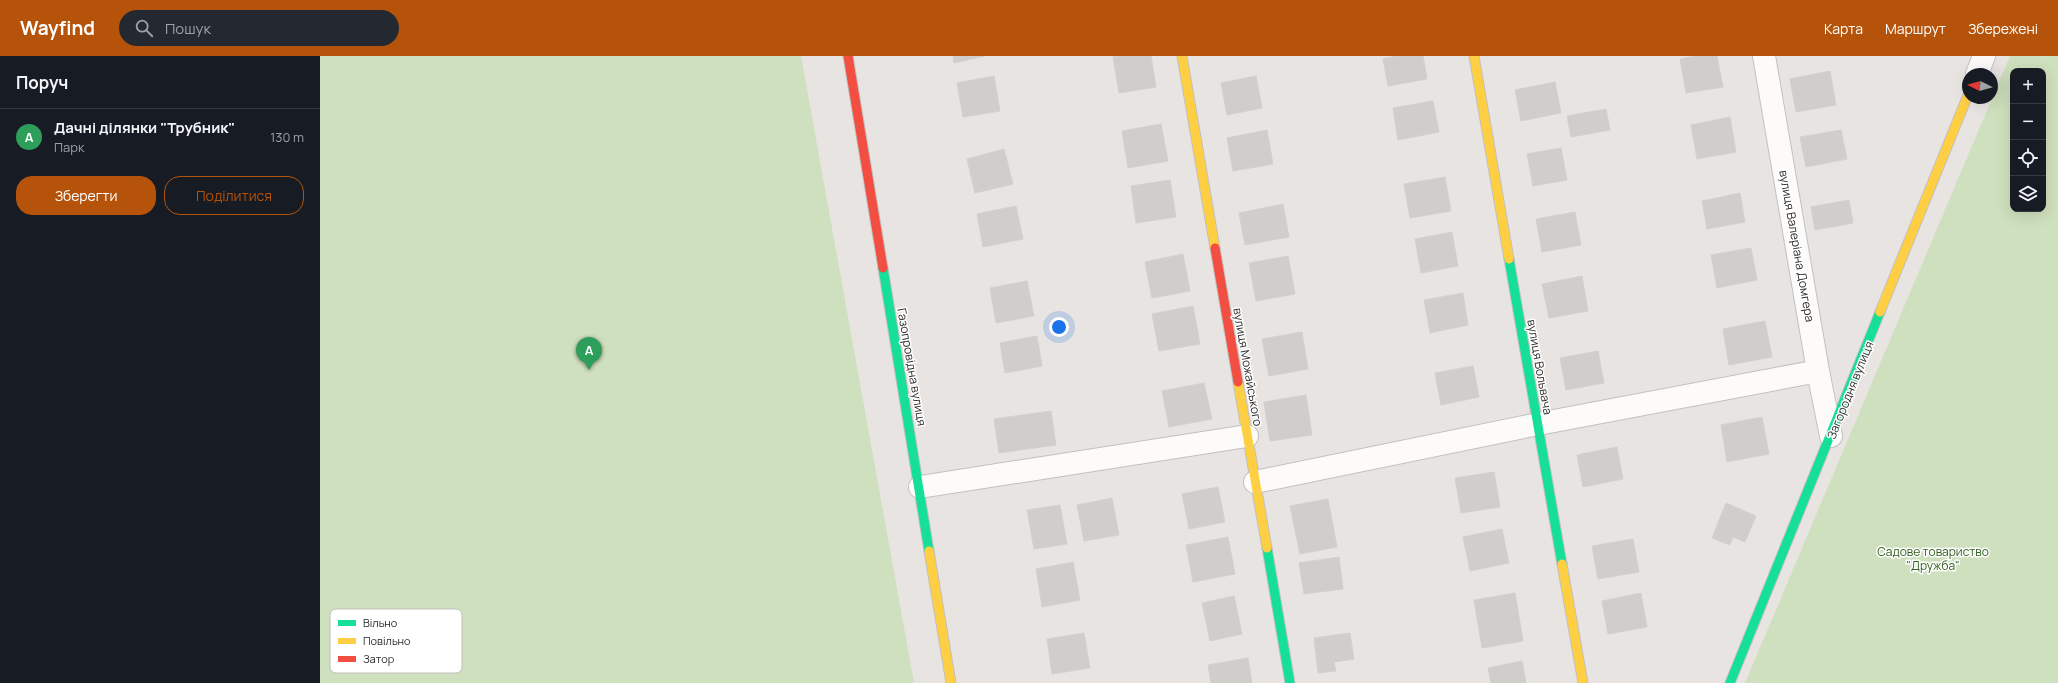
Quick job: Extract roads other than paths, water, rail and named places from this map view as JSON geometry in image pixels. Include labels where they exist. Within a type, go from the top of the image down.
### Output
[{"type":"street","name":"Газопровідна вулиця","points":[[848,56],[952,683]]},
{"type":"street","name":"вулиця Можайського","points":[[1182,56],[1290,683]]},
{"type":"street","name":"вулиця Вольвача","points":[[1474,56],[1583,683]]},
{"type":"street","name":"вулиця Валеріана Домгера","points":[[1764,56],[1818,371],[1831,436]]},
{"type":"street","points":[[1979,68],[1984,56]]},
{"type":"street","name":"Загородня вулиця","points":[[1730,683],[1964,104]]},
{"type":"street","points":[[1255,482],[1538,424],[1818,371]]},
{"type":"street","points":[[920,487],[1247,436]]},
{"type":"place","name":"Дачні ділянки \"Трубник\"","points":[[589,370]]},
{"type":"park label","name":"Садове товариство \"Дружба\"","points":[[1933,558]]}]
